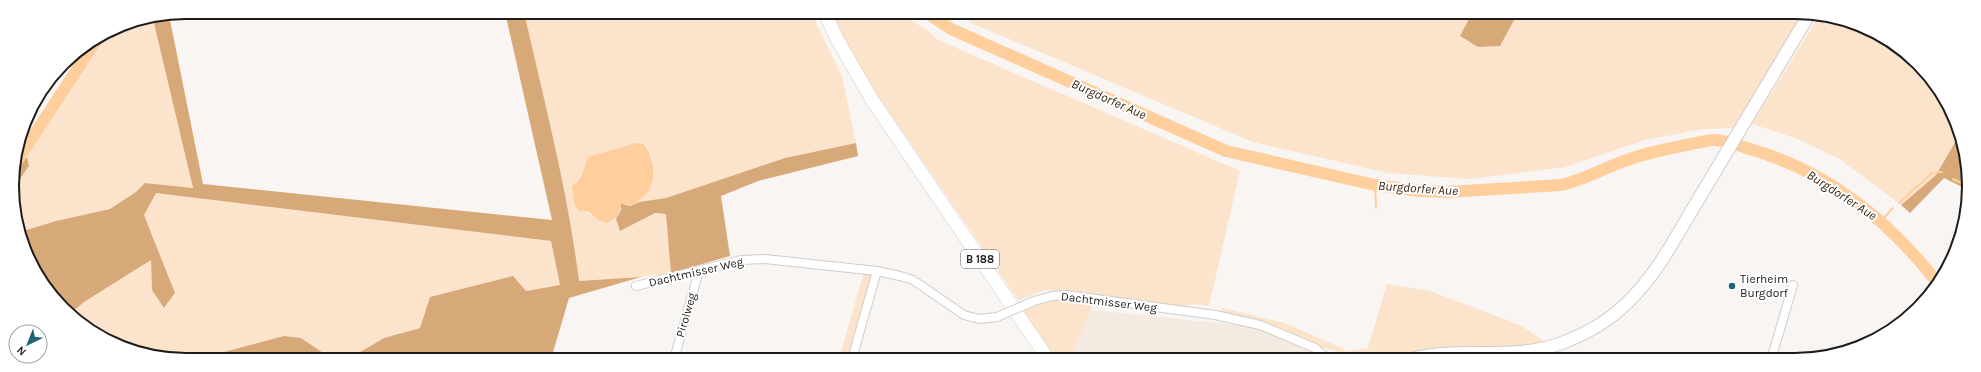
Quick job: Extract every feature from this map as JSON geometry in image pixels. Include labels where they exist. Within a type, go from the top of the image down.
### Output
[{"type":"main road","name":"B 188","points":[[828,19],[836,37],[872,100],[1044,353]]},
{"type":"street","points":[[1463,353],[1529,351],[1558,344],[1598,325],[1629,301],[1646,282],[1660,262],[1807,19]]},
{"type":"street","name":"Dachtmisser Weg","points":[[636,286],[741,260],[765,260],[877,271],[913,280],[964,315],[979,319],[997,317],[1034,301],[1052,296],[1066,295],[1215,315],[1260,325],[1315,348],[1321,353]]},
{"type":"street","name":"Pirolweg","points":[[676,353],[699,271]]},
{"type":"street","points":[[854,353],[877,271]]},
{"type":"street","points":[[1773,353],[1792,285]]},
{"type":"shaded area","points":[[170,19],[203,184],[552,220],[507,19],[526,19],[569,214],[579,281],[641,277],[569,298],[553,353],[358,353],[384,338],[420,328],[430,297],[513,276],[526,291],[560,285],[551,241],[156,193],[144,215],[175,293],[164,308],[152,290],[151,260],[84,302],[74,310],[60,296],[41,270],[25,230],[56,221],[110,209],[136,192],[145,183],[193,188],[154,22]]},
{"type":"shaded area","points":[[526,19],[814,19],[842,76],[856,143],[785,158],[666,198],[639,202],[649,188],[653,174],[652,159],[645,144],[584,165],[580,178],[575,181],[580,211],[607,223],[616,219],[620,231],[655,213],[667,214],[671,273],[641,277],[579,281],[576,254]]},
{"type":"shaded area","points":[[834,19],[909,19],[928,31],[938,40],[1240,171],[1209,306],[1192,304],[1178,308],[1063,291],[1045,290],[1018,300],[859,68]]},
{"type":"shaded area","points":[[970,19],[1469,19],[1460,36],[1478,47],[1500,46],[1515,19],[1800,19],[1733,128],[1703,129],[1645,140],[1565,167],[1470,179],[1388,173],[1253,142],[969,22]]},
{"type":"shaded area","points":[[1469,19],[1515,19],[1500,46],[1478,47],[1460,36]]},
{"type":"shaded area","points":[[1816,20],[1849,28],[1869,36],[1888,47],[1905,60],[1921,76],[1934,93],[1945,112],[1956,142],[1936,175],[1901,205],[1838,158],[1795,138],[1752,124]]},
{"type":"shaded area","points":[[154,22],[193,188],[145,183],[136,192],[110,209],[56,221],[25,230],[20,208],[19,180],[29,166],[27,157],[101,42],[132,28]]},
{"type":"shaded area","points":[[55,82],[36,112],[41,102]]},
{"type":"shaded area","points":[[1956,142],[1961,164],[1962,187],[1944,178],[1910,213],[1901,205],[1936,175]]},
{"type":"shaded area","points":[[636,143],[644,144],[652,161],[653,179],[645,195],[639,201],[630,206],[621,203],[618,216],[607,223],[598,220],[589,212],[580,211],[575,206],[572,187],[580,178],[588,157]]},
{"type":"shaded area","points":[[856,143],[858,156],[758,181],[721,196],[730,256],[671,273],[666,214],[655,213],[620,231],[616,219],[621,210],[620,203],[630,206],[639,202],[666,198],[785,158]]},
{"type":"shaded area","points":[[27,157],[29,166],[19,180],[19,175],[20,167]]},
{"type":"shaded area","points":[[156,193],[551,241],[560,285],[526,291],[420,328],[384,338],[359,353],[323,353],[301,338],[284,336],[220,353],[164,352],[132,344],[112,336],[93,325],[74,310],[84,302],[151,260],[152,290],[165,308],[175,293],[144,215]]},
{"type":"shaded area","points":[[864,272],[870,274],[872,282],[850,353],[841,353]]},
{"type":"shaded area","points":[[1387,284],[1430,291],[1522,326],[1561,353],[1340,353],[1222,315],[1222,308],[1285,323],[1346,350],[1343,352],[1368,348]]},
{"type":"shaded area","points":[[1056,300],[1094,303],[1073,353],[1052,353],[1023,310]]},
{"type":"shaded area","points":[[1091,310],[1257,327],[1312,349],[1316,353],[1073,353]]},
{"type":"shaded area","points":[[284,336],[301,338],[323,353],[220,353]]},
{"type":"waterway","name":"Burgdorfer Aue","points":[[936,19],[951,29],[1226,151],[1375,185],[1420,191],[1447,192],[1561,185],[1578,180],[1627,160],[1651,153],[1709,140],[1728,142],[1779,159],[1806,171],[1854,200],[1877,218],[1898,238],[1934,279]]},
{"type":"waterway","name":"Burgdorfer Aue","points":[[22,153],[90,49]]},
{"type":"waterway","points":[[1899,203],[1932,173],[1942,172]]},
{"type":"waterway","points":[[1953,179],[1962,183]]},
{"type":"waterway","points":[[1375,185],[1376,208]]},
{"type":"waterway","points":[[1881,221],[1893,208]]},
{"type":"place","name":"Tierheim Burgdorf","points":[[1732,286]]}]
